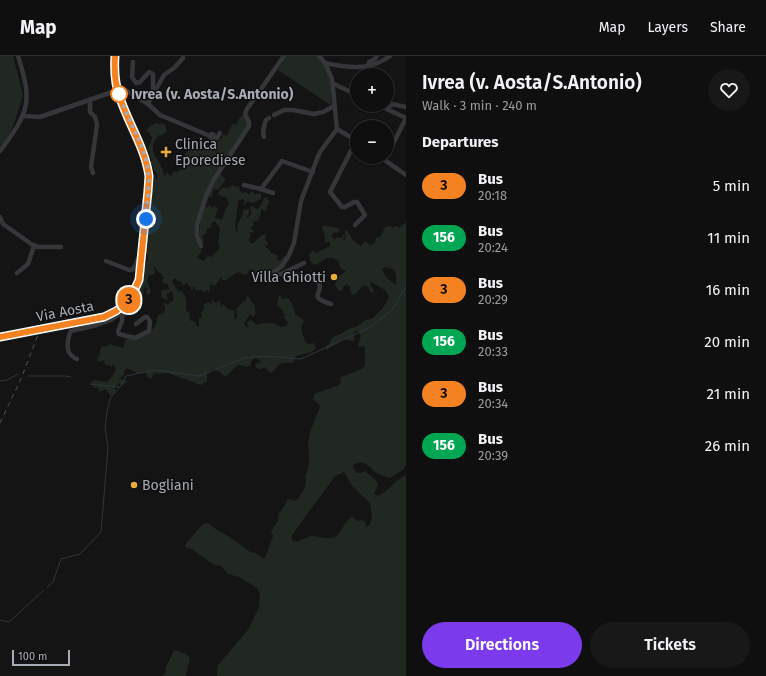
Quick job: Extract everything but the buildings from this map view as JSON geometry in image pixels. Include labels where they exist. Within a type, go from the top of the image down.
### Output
[{"type":"main road","name":"Via Aosta","points":[[0,337],[104,317],[119,309],[133,293],[139,280],[148,191],[148,170],[142,150],[117,88],[115,56]]},
{"type":"street","points":[[0,151],[24,116],[26,92],[18,56]]},
{"type":"street","points":[[201,246],[198,241],[196,231],[206,196],[213,182],[248,129],[249,122],[245,114],[247,109],[284,56]]},
{"type":"street","points":[[279,272],[292,249],[298,226],[301,201],[320,152],[337,129],[330,72],[319,56]]},
{"type":"street","points":[[368,66],[369,62],[377,56]]},
{"type":"street","points":[[325,63],[353,68],[378,63],[390,56]]},
{"type":"street","points":[[148,104],[164,75],[174,68],[183,58]]},
{"type":"street","points":[[133,62],[132,77],[136,83],[140,82],[149,72],[153,74],[153,94]]},
{"type":"street","points":[[332,83],[350,92]]},
{"type":"street","points":[[24,116],[40,117],[117,88],[148,104],[160,115],[217,138],[220,133]]},
{"type":"street","points":[[90,99],[91,115],[95,116],[97,125],[91,167],[93,173]]},
{"type":"street","points":[[394,104],[406,106]]},
{"type":"street","points":[[274,115],[284,110],[314,114],[323,112],[334,106]]},
{"type":"street","points":[[393,112],[406,118],[394,142]]},
{"type":"street","points":[[264,137],[263,127],[266,120],[269,118]]},
{"type":"street","points":[[337,129],[350,137]]},
{"type":"street","points":[[350,154],[330,192],[342,207],[346,207],[354,202],[357,202],[365,215],[355,225]]},
{"type":"street","points":[[261,189],[282,161],[313,172]]},
{"type":"street","points":[[393,164],[406,175]]},
{"type":"street","points":[[244,185],[273,193]]},
{"type":"street","points":[[0,217],[2,223],[38,247],[61,247]]},
{"type":"street","points":[[17,273],[28,264],[34,245]]},
{"type":"street","name":"Via Aosta","points":[[106,261],[132,270],[135,268],[137,259],[142,253]]},
{"type":"street","points":[[262,281],[279,272],[304,263]]},
{"type":"street","points":[[279,272],[294,274],[319,282],[320,286],[317,295],[318,299],[331,304]]},
{"type":"street","points":[[77,359],[69,354],[68,351],[69,334],[71,331],[108,321],[123,311],[134,299],[133,293]]},
{"type":"street","points":[[123,311],[122,321],[118,331],[119,334],[135,338],[149,331],[150,321],[147,317],[136,324]]},
{"type":"shaded area","points":[[0,56],[13,56],[23,95],[13,127],[0,146]]},
{"type":"shaded area","points":[[287,56],[316,56],[325,68],[330,79],[332,106],[278,70]]},
{"type":"shaded area","points":[[244,115],[248,123],[244,132],[241,134],[240,139],[212,181],[205,195],[195,231],[197,241],[202,251],[197,257],[203,261],[208,256],[212,257],[220,246],[218,243],[220,228],[214,221],[211,227],[207,229],[206,234],[202,236],[204,241],[202,245],[199,238],[199,223],[210,192],[220,174],[226,179],[218,190],[213,189],[212,197],[209,197],[205,207],[210,205],[212,208],[214,206],[218,208],[215,218],[222,220],[229,203],[227,198],[218,195],[222,188],[228,188],[233,185],[236,187],[239,186],[242,193],[246,192],[249,195],[253,191],[255,195],[258,193],[261,194],[261,199],[253,203],[247,201],[245,205],[245,201],[242,199],[238,201],[235,227],[237,232],[243,210],[249,209],[248,218],[251,214],[250,207],[253,206],[256,209],[259,208],[266,197],[269,201],[266,208],[267,210],[264,211],[262,208],[260,216],[258,217],[259,220],[253,222],[254,225],[251,228],[254,231],[252,233],[249,232],[251,235],[249,239],[250,243],[254,243],[260,236],[265,234],[265,239],[268,243],[265,247],[269,249],[271,253],[278,256],[277,260],[280,261],[283,257],[289,255],[281,266],[265,277],[264,274],[257,278],[252,269],[249,270],[248,274],[242,274],[240,272],[236,273],[226,280],[222,280],[221,277],[215,286],[210,284],[209,292],[207,290],[204,293],[202,290],[195,290],[195,287],[191,290],[191,287],[187,282],[184,286],[175,278],[172,281],[179,292],[181,290],[185,297],[186,310],[190,313],[189,316],[191,321],[194,321],[199,327],[199,318],[202,317],[201,313],[204,309],[204,304],[209,302],[211,305],[212,300],[217,304],[217,301],[219,301],[222,307],[223,304],[228,309],[235,311],[234,317],[237,320],[236,309],[244,301],[246,301],[247,296],[255,305],[256,313],[254,316],[250,314],[244,323],[246,327],[248,327],[247,322],[251,320],[257,325],[269,323],[276,324],[281,327],[286,326],[288,323],[284,317],[285,314],[277,304],[279,296],[281,296],[282,299],[288,298],[293,306],[295,314],[304,320],[301,328],[305,342],[308,344],[314,343],[316,349],[296,356],[293,363],[280,364],[270,373],[265,367],[260,369],[256,368],[255,364],[261,362],[255,358],[252,360],[250,366],[247,367],[238,365],[226,376],[212,369],[207,373],[207,381],[201,385],[168,373],[154,374],[151,379],[147,377],[146,372],[139,374],[127,368],[124,371],[124,375],[119,379],[127,382],[123,385],[119,383],[115,387],[115,393],[110,396],[106,389],[99,392],[98,388],[93,387],[91,382],[95,380],[107,382],[114,374],[116,368],[113,365],[111,367],[106,365],[103,360],[100,362],[98,361],[97,358],[99,357],[101,347],[108,346],[110,344],[123,348],[126,339],[136,339],[146,331],[149,332],[154,328],[155,324],[157,324],[159,315],[161,313],[162,315],[165,310],[164,304],[165,303],[167,305],[173,300],[171,290],[170,293],[166,294],[168,300],[161,297],[162,290],[170,289],[167,284],[163,283],[162,280],[164,277],[161,276],[162,274],[158,272],[154,266],[155,273],[151,276],[149,274],[147,281],[151,292],[146,295],[147,288],[144,287],[143,295],[139,295],[138,293],[135,295],[141,280],[143,267],[147,262],[148,256],[144,250],[150,177],[155,177],[156,179],[158,177],[150,164],[152,160],[149,156],[150,152],[148,149],[152,138],[149,132],[146,132],[149,127],[156,123],[162,123],[165,125],[167,131],[162,135],[159,135],[153,146],[153,151],[164,175],[166,176],[167,173],[172,177],[172,173],[179,171],[186,165],[184,156],[189,149],[201,150],[212,146],[222,138],[223,134],[227,136],[233,123],[236,125],[240,117]]},
{"type":"shaded area","points":[[406,220],[406,464],[404,469],[390,478],[380,475],[368,465],[363,463],[353,465],[353,468],[357,473],[366,471],[374,479],[378,485],[374,494],[378,496],[406,475],[406,676],[217,676],[218,665],[248,630],[259,607],[260,594],[257,588],[239,577],[228,574],[221,566],[214,565],[192,549],[185,546],[203,524],[208,523],[250,552],[255,553],[264,559],[265,558],[273,536],[271,531],[277,522],[279,513],[287,500],[290,499],[294,501],[299,498],[304,490],[306,482],[305,476],[308,469],[309,460],[308,444],[310,432],[320,407],[319,404],[313,400],[314,394],[339,385],[341,382],[341,377],[362,369],[365,366],[365,348],[364,346],[358,346],[360,337],[358,331],[353,334],[355,340],[353,341],[344,339],[327,350],[325,347],[335,336],[373,318],[383,308],[389,296],[385,290],[371,282],[370,284],[374,291],[372,293],[368,287],[364,285],[354,295],[351,294],[350,287],[347,284],[344,286],[342,291],[339,291],[335,285],[338,277],[346,271],[340,268],[338,260],[327,258],[314,265],[310,261],[309,254],[313,251],[318,253],[321,250],[331,246],[329,241],[325,243],[325,235],[322,228],[323,225],[340,229],[338,233],[334,232],[331,236],[334,239],[337,237],[342,238],[343,234],[343,240],[345,240],[345,230],[347,230],[352,239],[361,246],[365,241],[370,245],[374,244],[376,238],[381,236],[385,227],[397,226],[399,228],[405,223]],"holes":[[[384,267],[394,271],[396,275],[396,285],[384,274],[382,269]],[[344,471],[352,486],[370,503],[372,517],[370,525],[366,527],[366,523],[362,520],[358,521],[352,517],[347,521],[338,534],[331,538],[311,536],[298,541],[293,541],[291,538],[292,535],[335,476]]]},
{"type":"shaded area","points":[[174,650],[186,654],[190,658],[186,676],[162,676],[166,673],[165,669]]},
{"type":"waterway","points":[[47,587],[53,582],[61,559],[80,554],[101,532],[108,447],[105,428],[107,411],[111,397],[120,387],[126,376],[155,370],[199,376],[244,358],[265,356],[301,359],[369,328],[392,310],[406,287]]},
{"type":"waterway","points":[[0,381],[7,380],[18,374]]},
{"type":"waterway","points":[[28,376],[71,377]]},
{"type":"waterway","points":[[90,384],[119,387]]},
{"type":"waterway","points":[[0,620],[9,622],[44,590]]},
{"type":"railway","points":[[0,423],[21,379],[39,332]]},
{"type":"bus line","name":"3","points":[[0,337],[104,317],[124,305],[138,284],[149,176],[142,150],[120,98],[115,73],[115,56]]},
{"type":"place","name":"Ivrea (v. Aosta/S.Antonio)","points":[[119,94]]},
{"type":"place","name":"Clinica Eporediese","points":[[166,152]]},
{"type":"place","name":"Villa Ghiotti","points":[[334,277]]},
{"type":"place","name":"Bogliani","points":[[134,485]]},
{"type":"route","points":[[119,94],[118,90],[147,165],[149,183],[146,219]]}]
